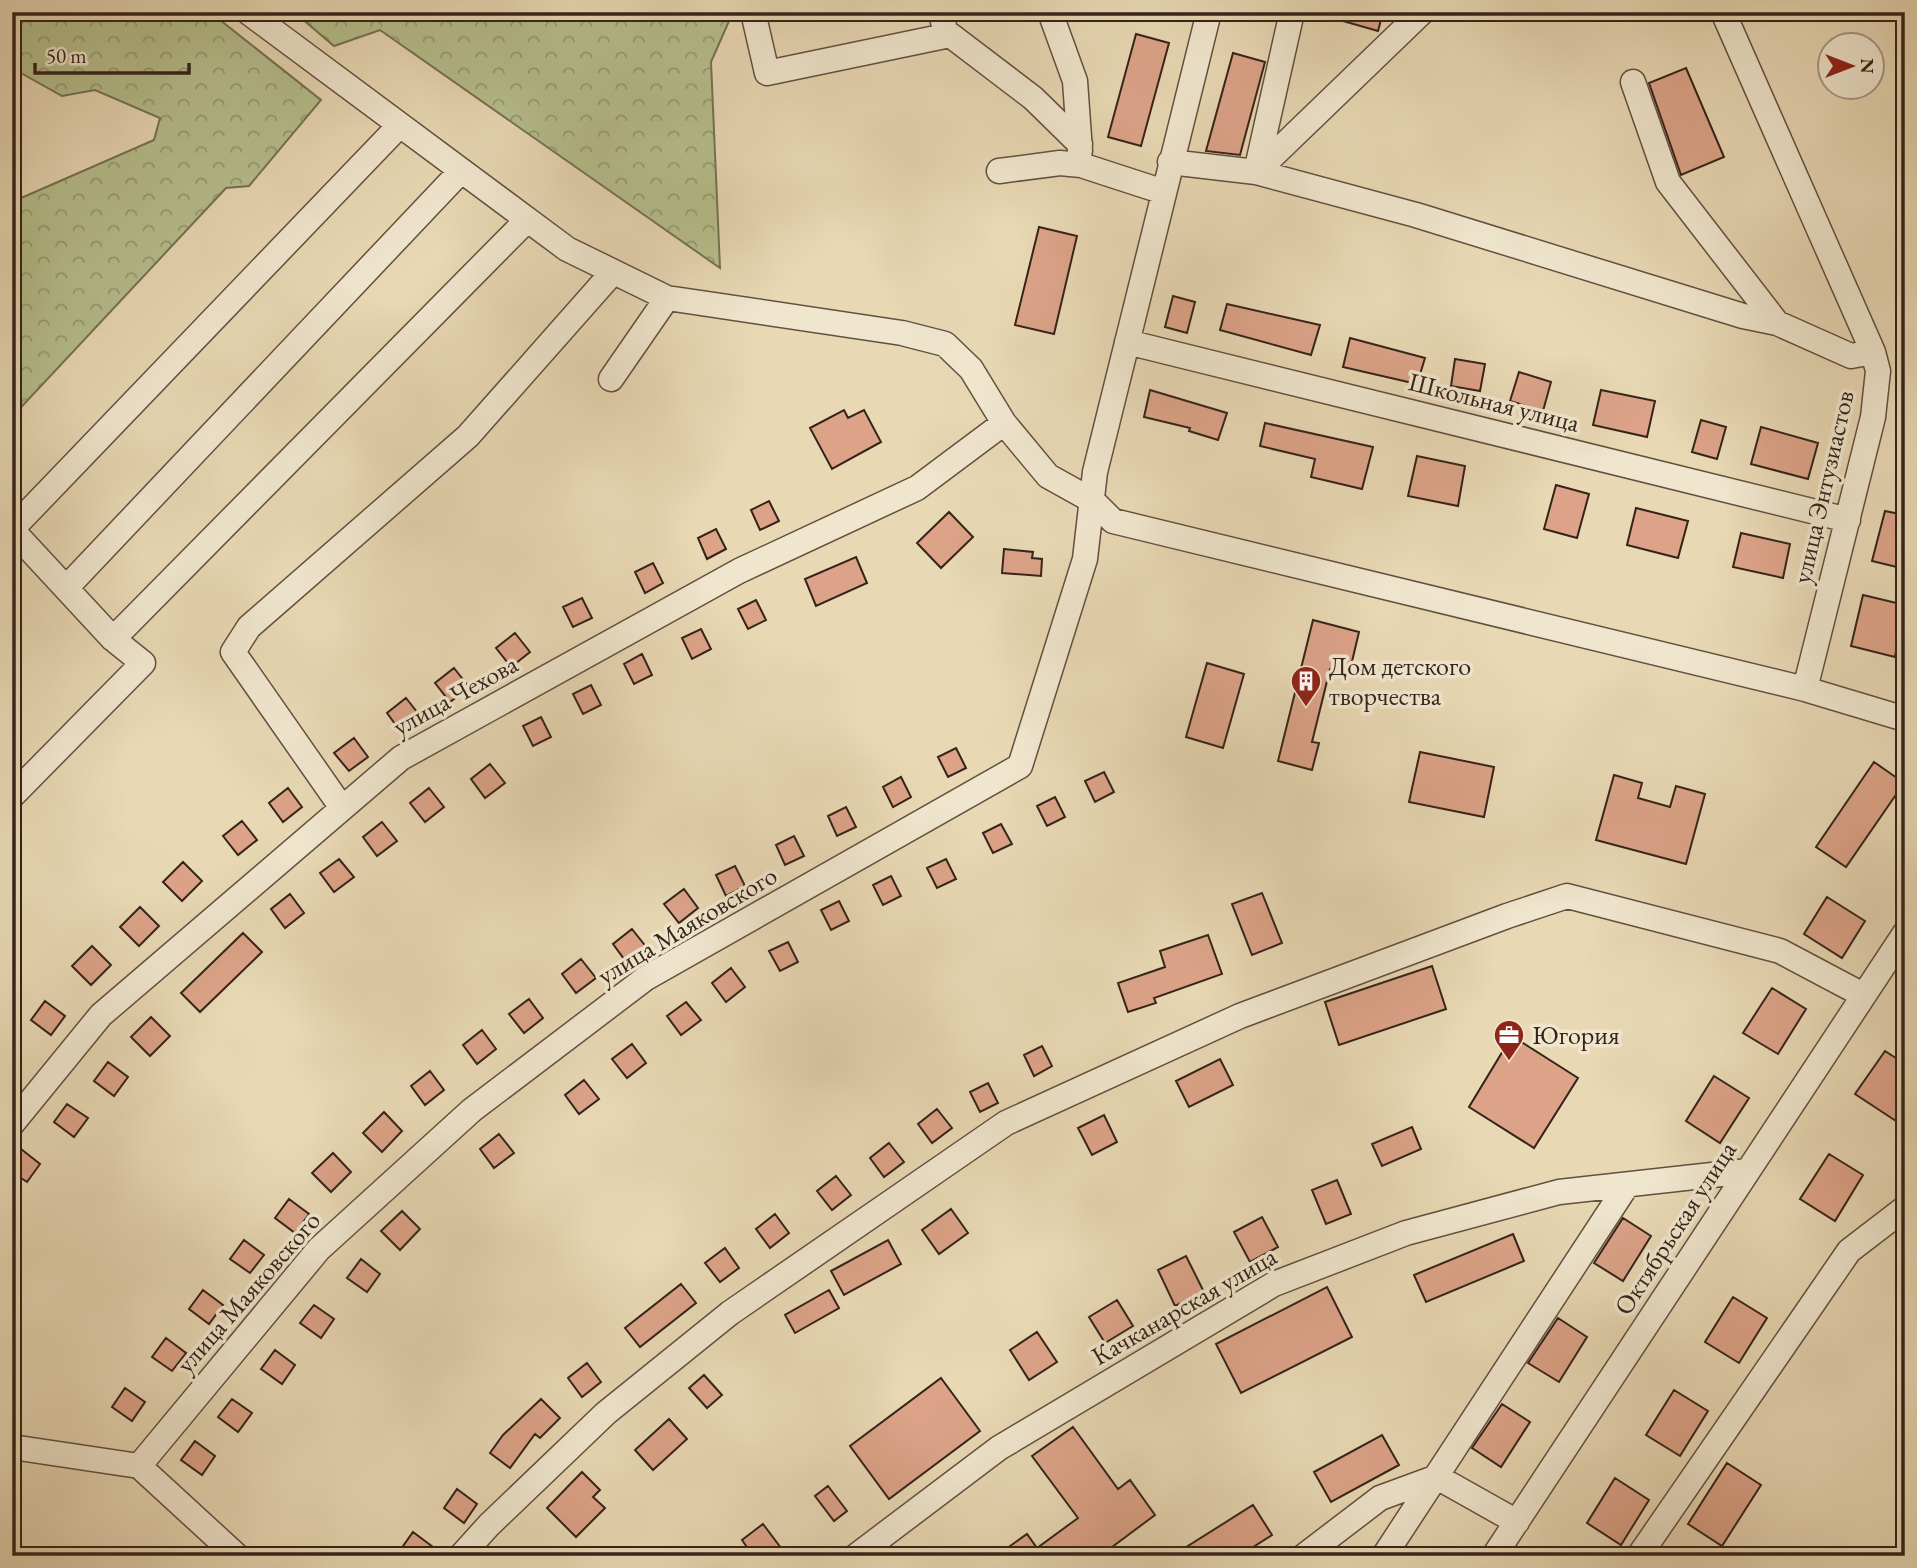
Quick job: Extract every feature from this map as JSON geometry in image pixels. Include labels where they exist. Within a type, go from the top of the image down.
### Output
[{"type":"street","points":[[248,12],[566,249],[667,298],[902,333],[944,344],[971,369],[1004,423],[1048,476],[1093,501],[1113,522],[1805,689],[1905,719]]},
{"type":"street","points":[[753,12],[767,73],[946,23],[1034,98],[1080,155],[1164,192]]},
{"type":"street","points":[[1051,12],[1075,81],[1080,155]]},
{"type":"street","name":"улица Маяковского","points":[[139,1466],[319,1249],[472,1110],[646,978],[1020,766],[1085,559],[1096,472],[1209,12]]},
{"type":"street","points":[[1255,172],[1292,12]]},
{"type":"street","points":[[1387,47],[1398,12]]},
{"type":"street","points":[[1255,172],[1422,12]]},
{"type":"street","name":"улица Энтузиастов","points":[[1723,12],[1873,352],[1878,371],[1873,417],[1805,689]]},
{"type":"street","points":[[1633,82],[1668,182],[1777,323]]},
{"type":"street","points":[[12,796],[143,663],[113,639],[12,530],[399,126]]},
{"type":"street","points":[[999,171],[1060,163],[1080,155]]},
{"type":"street","points":[[1170,162],[1255,172],[1416,215],[1743,316],[1777,323],[1851,356],[1873,352]]},
{"type":"street","points":[[67,587],[461,171]]},
{"type":"street","points":[[113,639],[527,219]]},
{"type":"street","points":[[342,808],[233,652],[249,627],[468,436],[613,272]]},
{"type":"street","points":[[611,379],[667,298]]},
{"type":"street","name":"Школьная улица","points":[[1126,342],[1848,520]]},
{"type":"street","name":"улица Чехова","points":[[12,1124],[101,1015],[401,758],[739,571],[916,488],[1004,423]]},
{"type":"street","points":[[461,1556],[489,1525],[606,1413],[730,1313],[1006,1124],[1240,1016],[1507,915],[1567,896],[1780,951],[1863,995]]},
{"type":"street","name":"Октябрьская улица","points":[[1494,1556],[1905,933]]},
{"type":"street","name":"Качканарская улица","points":[[856,1556],[999,1448],[1274,1284],[1406,1234],[1559,1192],[1748,1171]]},
{"type":"street","points":[[1384,1556],[1627,1185]]},
{"type":"street","points":[[1639,1556],[1849,1251],[1905,1208]]},
{"type":"street","points":[[12,1447],[139,1466],[237,1556]]},
{"type":"street","points":[[1304,1556],[1380,1498],[1437,1477],[1517,1522]]},
{"type":"green space","points":[[12,12],[210,12],[321,100],[249,186],[226,188],[12,417],[12,202],[154,140],[160,118],[95,90],[62,96],[19,72],[12,79]]},
{"type":"green space","points":[[294,12],[733,12],[711,62],[720,268],[380,30],[334,46]]},
{"type":"building","points":[[1330,12],[1383,12],[1378,31],[1329,17]]},
{"type":"building","points":[[1136,34],[1169,43],[1141,146],[1108,137]]},
{"type":"building","points":[[1233,53],[1265,62],[1240,155],[1206,151]]},
{"type":"building","points":[[1686,68],[1724,157],[1681,175],[1649,83]]},
{"type":"building","points":[[1039,227],[1077,236],[1054,334],[1015,325]]},
{"type":"building","points":[[1173,296],[1195,302],[1187,333],[1165,327]]},
{"type":"building","points":[[1227,304],[1320,325],[1311,355],[1220,330]]},
{"type":"building","points":[[1350,338],[1425,358],[1417,384],[1343,367]]},
{"type":"building","points":[[1455,359],[1485,364],[1480,391],[1451,386]]},
{"type":"building","points":[[1519,372],[1551,382],[1543,411],[1510,401]]},
{"type":"building","points":[[1150,390],[1227,413],[1218,440],[1189,431],[1190,428],[1144,417]]},
{"type":"building","points":[[1601,390],[1655,401],[1647,437],[1593,425]]},
{"type":"building","points":[[844,410],[848,418],[864,410],[881,442],[832,469],[810,428]]},
{"type":"building","points":[[1701,420],[1726,427],[1717,459],[1692,452]]},
{"type":"building","points":[[1265,423],[1373,447],[1362,489],[1311,477],[1315,459],[1260,446]]},
{"type":"building","points":[[1761,427],[1818,443],[1808,479],[1751,464]]},
{"type":"building","points":[[1417,456],[1465,466],[1458,506],[1408,496]]},
{"type":"building","points":[[1556,485],[1589,494],[1577,538],[1544,529]]},
{"type":"building","points":[[769,501],[779,521],[760,530],[751,510]]},
{"type":"building","points":[[1636,508],[1688,521],[1678,558],[1627,545]]},
{"type":"building","points":[[1885,511],[1905,515],[1905,569],[1872,561]]},
{"type":"building","points":[[949,512],[973,537],[941,568],[917,543]]},
{"type":"building","points":[[716,529],[726,549],[707,559],[698,538]]},
{"type":"building","points":[[1741,533],[1790,544],[1783,578],[1733,567]]},
{"type":"building","points":[[1004,549],[1033,552],[1032,558],[1042,559],[1041,576],[1002,573]]},
{"type":"building","points":[[856,557],[867,583],[816,606],[805,579]]},
{"type":"building","points":[[653,563],[663,583],[645,593],[635,572]]},
{"type":"building","points":[[1863,595],[1905,605],[1895,657],[1851,646]]},
{"type":"building","points":[[582,598],[592,618],[573,627],[563,607]]},
{"type":"building","points":[[756,600],[766,620],[748,629],[738,609]]},
{"type":"building","name":"Дом детского творчества","points":[[1313,620],[1359,632],[1349,674],[1330,669],[1312,742],[1319,743],[1312,770],[1278,761]]},
{"type":"building","points":[[701,629],[711,649],[692,659],[682,638]]},
{"type":"building","points":[[515,633],[530,652],[511,667],[496,648]]},
{"type":"building","points":[[642,654],[652,675],[634,684],[624,664]]},
{"type":"building","points":[[1207,663],[1244,674],[1223,748],[1186,737]]},
{"type":"building","points":[[454,668],[469,687],[450,702],[435,683]]},
{"type":"building","points":[[591,685],[601,705],[583,714],[573,694]]},
{"type":"building","points":[[406,698],[421,717],[401,732],[387,713]]},
{"type":"building","points":[[541,717],[551,737],[533,746],[523,726]]},
{"type":"building","points":[[354,738],[368,757],[349,771],[334,753]]},
{"type":"building","points":[[956,748],[966,768],[948,777],[938,757]]},
{"type":"building","points":[[1420,752],[1494,767],[1484,817],[1409,802]]},
{"type":"building","points":[[1874,762],[1904,783],[1846,867],[1816,847]]},
{"type":"building","points":[[490,764],[505,783],[485,798],[471,779]]},
{"type":"building","points":[[1104,772],[1114,792],[1095,802],[1085,781]]},
{"type":"building","points":[[1614,775],[1642,783],[1638,798],[1670,807],[1676,786],[1705,794],[1686,864],[1596,840]]},
{"type":"building","points":[[901,777],[911,797],[893,807],[883,787]]},
{"type":"building","points":[[288,788],[302,807],[283,822],[269,803]]},
{"type":"building","points":[[429,788],[444,807],[425,822],[410,803]]},
{"type":"building","points":[[1055,797],[1065,817],[1047,826],[1037,806]]},
{"type":"building","points":[[846,807],[856,827],[837,836],[828,816]]},
{"type":"building","points":[[242,821],[257,840],[238,855],[223,836]]},
{"type":"building","points":[[382,822],[397,841],[377,856],[363,837]]},
{"type":"building","points":[[1001,824],[1012,844],[993,853],[983,833]]},
{"type":"building","points":[[794,836],[804,856],[785,865],[776,845]]},
{"type":"building","points":[[339,859],[354,877],[334,892],[320,873]]},
{"type":"building","points":[[946,859],[956,879],[937,888],[927,868]]},
{"type":"building","points":[[183,862],[202,881],[182,901],[163,882]]},
{"type":"building","points":[[735,866],[745,886],[726,896],[716,875]]},
{"type":"building","points":[[891,876],[901,896],[883,905],[873,885]]},
{"type":"building","points":[[684,889],[698,908],[679,923],[664,904]]},
{"type":"building","points":[[1262,893],[1282,943],[1252,955],[1232,904]]},
{"type":"building","points":[[290,894],[304,913],[285,928],[271,909]]},
{"type":"building","points":[[1827,897],[1865,921],[1842,958],[1804,934]]},
{"type":"building","points":[[839,901],[849,921],[831,930],[821,910]]},
{"type":"building","points":[[140,907],[159,926],[139,946],[120,927]]},
{"type":"building","points":[[632,929],[647,948],[627,963],[613,944]]},
{"type":"building","points":[[243,933],[262,952],[200,1012],[181,993]]},
{"type":"building","points":[[1208,935],[1222,974],[1154,998],[1156,1003],[1128,1012],[1118,983],[1165,967],[1160,951]]},
{"type":"building","points":[[788,942],[798,962],[780,971],[769,951]]},
{"type":"building","points":[[92,946],[111,965],[91,985],[72,966]]},
{"type":"building","points":[[581,959],[596,978],[576,993],[562,974]]},
{"type":"building","points":[[1432,966],[1446,1009],[1339,1045],[1325,1002]]},
{"type":"building","points":[[731,968],[745,987],[726,1002],[712,983]]},
{"type":"building","points":[[1772,988],[1806,1009],[1778,1054],[1743,1033]]},
{"type":"building","points":[[529,999],[543,1018],[524,1033],[509,1014]]},
{"type":"building","points":[[45,1001],[65,1016],[51,1035],[31,1020]]},
{"type":"building","points":[[686,1002],[701,1020],[681,1035],[667,1016]]},
{"type":"building","points":[[151,1017],[170,1036],[150,1056],[131,1037]]},
{"type":"building","points":[[482,1030],[496,1049],[477,1064],[463,1045]]},
{"type":"building","points":[[1512,1036],[1578,1078],[1534,1148],[1469,1107]]},
{"type":"building","points":[[632,1044],[646,1063],[627,1078],[612,1059]]},
{"type":"building","points":[[1042,1046],[1052,1066],[1034,1076],[1024,1055]]},
{"type":"building","points":[[1885,1051],[1905,1064],[1905,1127],[1855,1094]]},
{"type":"building","points":[[1220,1059],[1233,1085],[1189,1107],[1176,1081]]},
{"type":"building","points":[[108,1062],[128,1077],[114,1096],[94,1081]]},
{"type":"building","points":[[430,1071],[444,1090],[425,1105],[411,1086]]},
{"type":"building","points":[[1714,1076],[1749,1098],[1720,1143],[1686,1121]]},
{"type":"building","points":[[584,1080],[599,1099],[579,1114],[565,1095]]},
{"type":"building","points":[[988,1083],[998,1103],[980,1112],[970,1092]]},
{"type":"building","points":[[67,1104],[88,1118],[74,1137],[54,1122]]},
{"type":"building","points":[[937,1109],[952,1128],[932,1143],[918,1124]]},
{"type":"building","points":[[384,1112],[402,1131],[382,1152],[363,1133]]},
{"type":"building","points":[[1104,1115],[1117,1142],[1092,1155],[1078,1128]]},
{"type":"building","points":[[1412,1127],[1421,1149],[1382,1166],[1372,1144]]},
{"type":"building","points":[[499,1134],[514,1153],[494,1168],[480,1149]]},
{"type":"building","points":[[889,1143],[904,1162],[884,1177],[870,1158]]},
{"type":"building","points":[[21,1149],[40,1164],[27,1182],[12,1172],[12,1160]]},
{"type":"building","points":[[333,1153],[351,1172],[331,1192],[312,1173]]},
{"type":"building","points":[[1829,1154],[1863,1175],[1835,1221],[1800,1199]]},
{"type":"building","points":[[836,1176],[851,1195],[832,1210],[817,1191]]},
{"type":"building","points":[[1337,1180],[1351,1214],[1326,1224],[1312,1190]]},
{"type":"building","points":[[289,1199],[309,1214],[295,1233],[275,1218]]},
{"type":"building","points":[[951,1209],[968,1233],[939,1254],[922,1230]]},
{"type":"building","points":[[402,1211],[420,1229],[400,1250],[381,1231]]},
{"type":"building","points":[[775,1214],[789,1233],[770,1248],[756,1229]]},
{"type":"building","points":[[1262,1217],[1278,1247],[1250,1262],[1234,1232]]},
{"type":"building","points":[[1623,1218],[1651,1236],[1623,1281],[1594,1263]]},
{"type":"building","points":[[1513,1234],[1524,1261],[1426,1302],[1414,1275]]},
{"type":"building","points":[[244,1240],[264,1255],[250,1273],[230,1259]]},
{"type":"building","points":[[888,1240],[901,1264],[844,1295],[831,1271]]},
{"type":"building","points":[[725,1248],[739,1268],[720,1282],[705,1263]]},
{"type":"building","points":[[1186,1256],[1204,1292],[1175,1306],[1158,1270]]},
{"type":"building","points":[[361,1259],[380,1274],[367,1292],[347,1278]]},
{"type":"building","points":[[681,1284],[696,1303],[640,1347],[625,1328]]},
{"type":"building","points":[[1327,1287],[1352,1337],[1241,1393],[1216,1344]]},
{"type":"building","points":[[203,1290],[223,1305],[209,1324],[189,1309]]},
{"type":"building","points":[[829,1290],[839,1308],[795,1333],[785,1315]]},
{"type":"building","points":[[1733,1297],[1767,1318],[1739,1363],[1705,1342]]},
{"type":"building","points":[[1117,1300],[1133,1326],[1105,1343],[1089,1317]]},
{"type":"building","points":[[314,1305],[334,1319],[321,1338],[300,1323]]},
{"type":"building","points":[[1558,1318],[1587,1337],[1559,1382],[1528,1363]]},
{"type":"building","points":[[1037,1332],[1057,1362],[1029,1380],[1010,1350]]},
{"type":"building","points":[[166,1338],[186,1353],[172,1371],[152,1357]]},
{"type":"building","points":[[275,1350],[295,1365],[282,1384],[261,1369]]},
{"type":"building","points":[[587,1363],[601,1382],[582,1397],[568,1378]]},
{"type":"building","points":[[704,1375],[722,1395],[707,1408],[689,1388]]},
{"type":"building","points":[[941,1378],[980,1431],[889,1499],[850,1446]]},
{"type":"building","points":[[125,1388],[145,1402],[132,1421],[112,1407]]},
{"type":"building","points":[[1674,1390],[1708,1411],[1680,1456],[1646,1435]]},
{"type":"building","points":[[232,1399],[252,1413],[238,1432],[218,1417]]},
{"type":"building","points":[[541,1399],[560,1418],[540,1438],[535,1434],[510,1468],[490,1453],[503,1435]]},
{"type":"building","points":[[1502,1404],[1530,1422],[1501,1467],[1472,1448]]},
{"type":"building","points":[[669,1419],[687,1439],[653,1470],[635,1450]]},
{"type":"building","points":[[1073,1427],[1118,1489],[1130,1480],[1155,1515],[1100,1556],[996,1556],[1027,1534],[1037,1548],[1078,1518],[1032,1456]]},
{"type":"building","points":[[1382,1435],[1399,1465],[1331,1502],[1314,1472]]},
{"type":"building","points":[[195,1441],[215,1456],[202,1475],[181,1460]]},
{"type":"building","points":[[1727,1463],[1761,1485],[1722,1546],[1688,1524]]},
{"type":"building","points":[[582,1472],[600,1490],[593,1497],[605,1508],[576,1537],[547,1508]]},
{"type":"building","points":[[1615,1478],[1649,1500],[1621,1545],[1587,1523]]},
{"type":"building","points":[[828,1486],[847,1511],[834,1521],[815,1496]]},
{"type":"building","points":[[457,1489],[477,1504],[464,1523],[444,1508]]},
{"type":"building","points":[[1253,1505],[1272,1535],[1239,1556],[1172,1556]]},
{"type":"building","points":[[763,1524],[787,1556],[753,1556],[742,1540]]},
{"type":"building","points":[[413,1532],[445,1556],[396,1556]]},
{"type":"place","name":"Дом детского творчества","points":[[1306,708]]},
{"type":"place","name":"Югория","points":[[1509,1062]]}]
